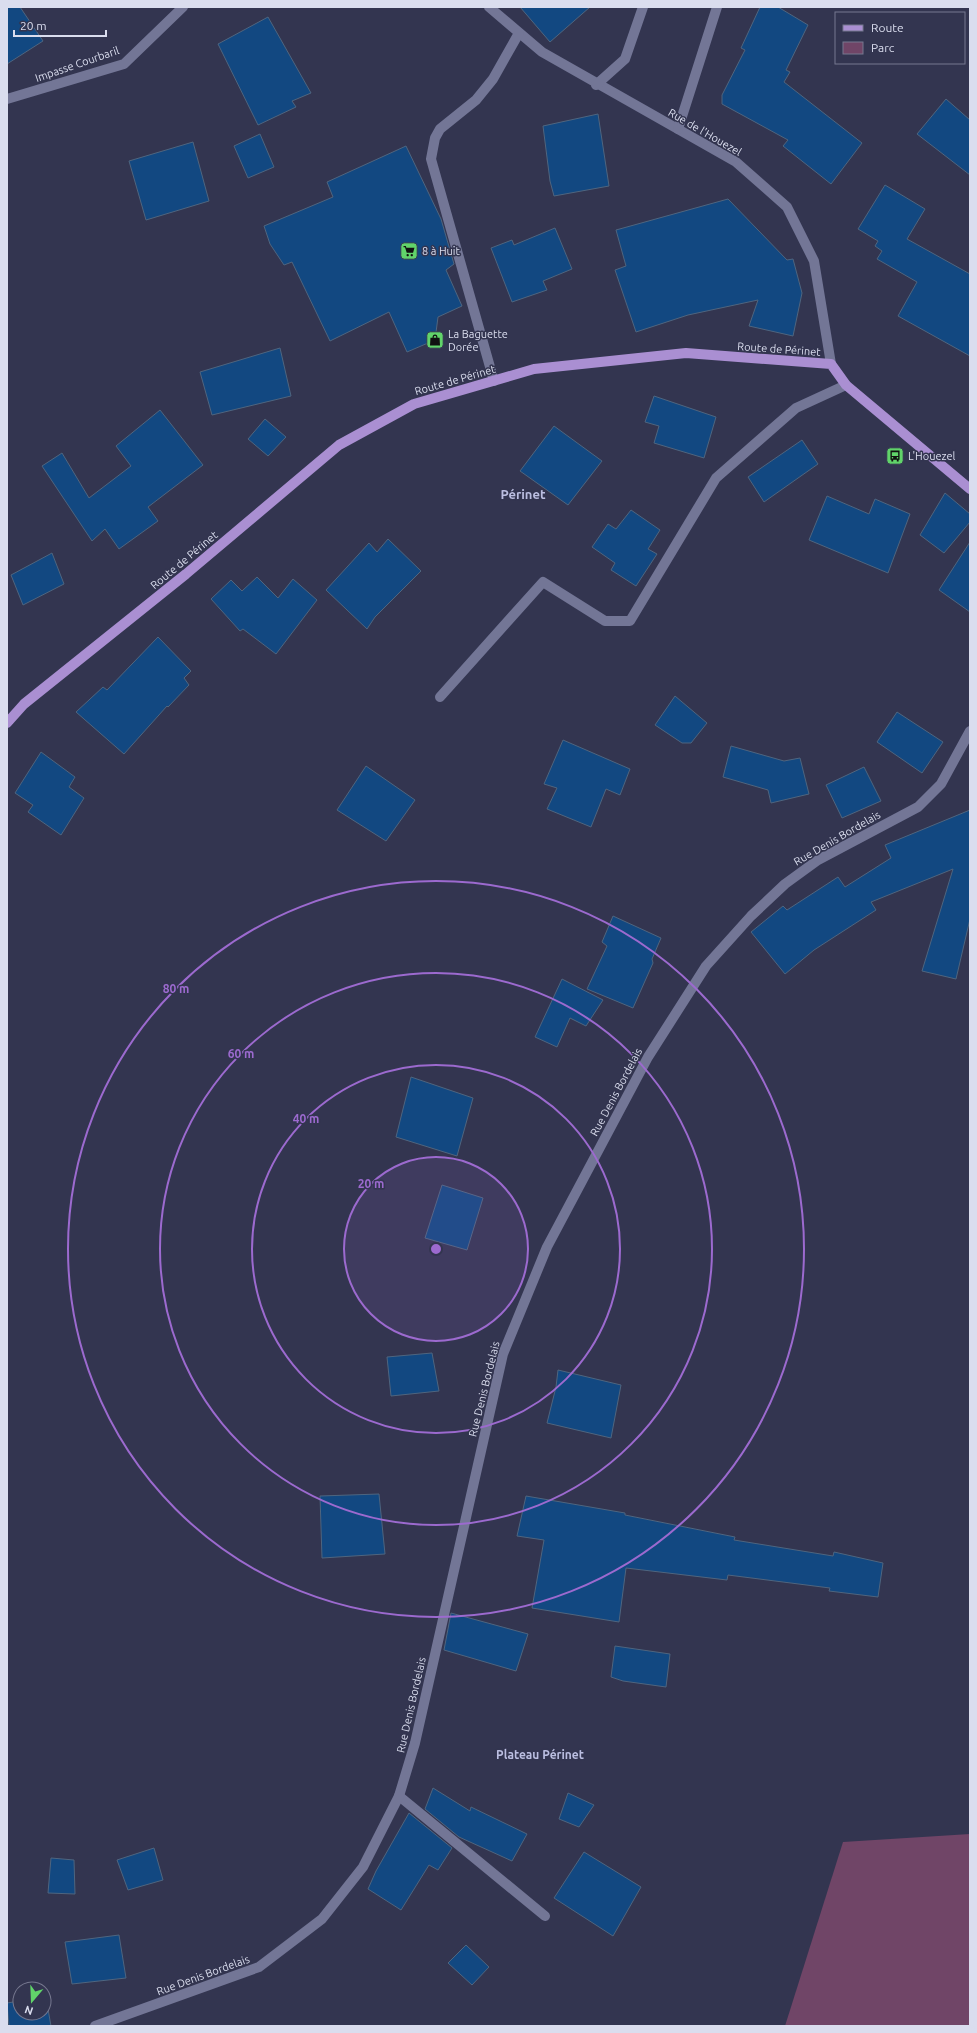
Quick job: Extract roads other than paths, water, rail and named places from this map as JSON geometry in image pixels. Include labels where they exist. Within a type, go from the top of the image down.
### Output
[{"type":"main road","name":"Route de Périnet","points":[[7,723],[24,704],[186,574],[339,445],[414,404],[534,369],[686,353],[831,364],[846,385],[970,489]]},
{"type":"street","name":"Impasse Courbaril","points":[[7,99],[124,64],[183,7]]},
{"type":"street","name":"Rue de l'Houezel","points":[[490,7],[542,52],[596,85],[736,162],[787,207],[814,262],[831,364]]},
{"type":"street","points":[[596,85],[625,58],[643,7]]},
{"type":"street","points":[[678,129],[717,7]]},
{"type":"street","points":[[494,381],[431,159],[435,138],[440,129],[476,100],[493,80],[519,33]]},
{"type":"street","points":[[440,697],[543,582],[605,621],[630,621],[716,478],[796,408],[846,385]]},
{"type":"street","name":"Rue Denis Bordelais","points":[[95,2026],[259,1967],[322,1919],[363,1867],[399,1796],[415,1743],[503,1354],[547,1247],[648,1057],[706,966],[751,916],[785,884],[818,860],[918,806],[941,784],[970,730]]},
{"type":"street","points":[[399,1796],[546,1916]]},
{"type":"place","name":"8 à Huit","points":[[409,251]]},
{"type":"place","name":"La Baguette Dorée","points":[[435,340]]},
{"type":"place","name":"L'Houezel","points":[[895,456]]},
{"type":"district","name":"Périnet","points":[[523,494]]},
{"type":"district","name":"Plateau Périnet","points":[[540,1754]]}]
